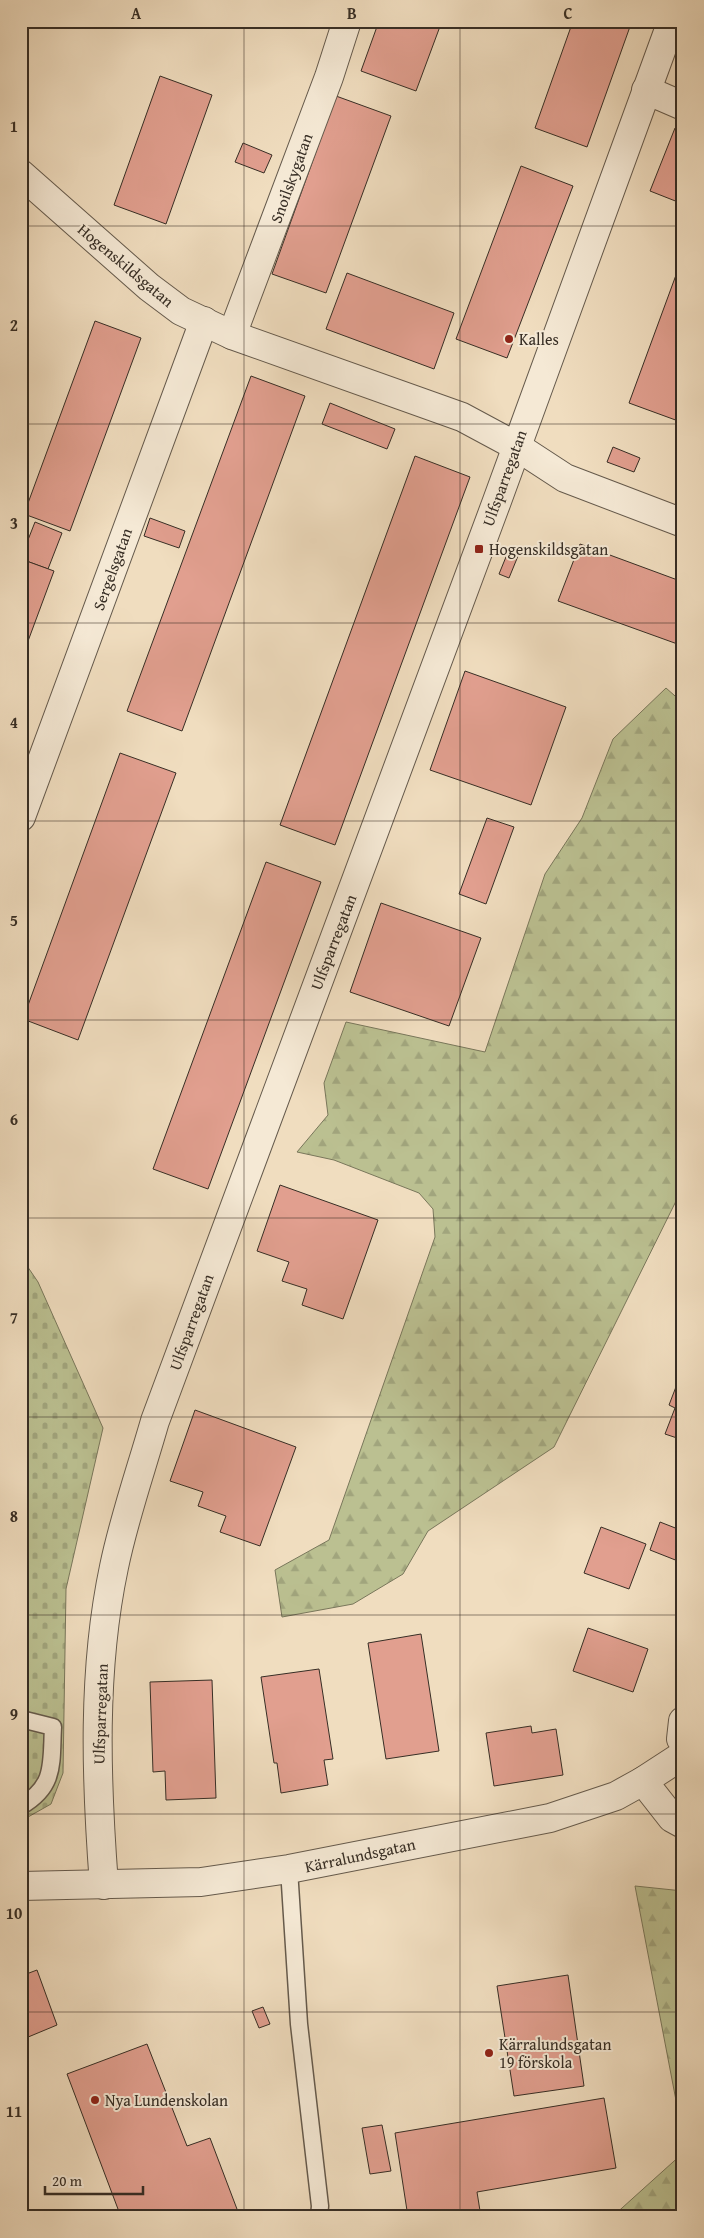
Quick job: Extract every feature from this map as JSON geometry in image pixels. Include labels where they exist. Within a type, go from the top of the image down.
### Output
[{"type":"street","name":"Snoilskygatan","points":[[232,334],[329,77],[347,21]]},
{"type":"street","name":"Ulfsparregatan","points":[[104,1885],[97,1730],[104,1625],[114,1567],[150,1440],[258,1138],[361,867],[672,21]]},
{"type":"street","points":[[646,90],[683,106]]},
{"type":"street","name":"Hogenskildsgatan","points":[[21,174],[149,287],[181,311],[232,334],[462,417],[516,446],[565,478],[683,523]]},
{"type":"street","name":"Sergelsgatan","points":[[21,817],[204,321]]},
{"type":"street","points":[[683,1721],[681,1739],[683,1742]]},
{"type":"street","name":"Kärralundsgatan","points":[[21,1886],[201,1882],[288,1869],[550,1818],[616,1796],[644,1781],[683,1755]]},
{"type":"street","points":[[644,1781],[672,1818],[683,1824]]},
{"type":"lane","points":[[21,1719],[53,1727],[49,1780],[36,1797],[21,1806]]},
{"type":"lane","points":[[288,1869],[299,2024],[320,2206],[319,2217]]},
{"type":"green space","points":[[666,688],[683,703],[683,1187],[554,1447],[428,1531],[403,1574],[353,1604],[282,1617],[275,1570],[329,1540],[435,1237],[433,1209],[419,1193],[334,1160],[297,1152],[328,1115],[324,1083],[346,1022],[485,1052],[545,874],[582,818],[613,739]]},
{"type":"green space","points":[[21,1257],[38,1282],[103,1428],[66,1589],[63,1773],[51,1804],[21,1821]]},
{"type":"green space","points":[[635,1886],[683,1891],[683,2137]]},
{"type":"green space","points":[[683,2153],[683,2217],[612,2217]]},
{"type":"building","points":[[379,21],[442,21],[416,91],[361,71]]},
{"type":"building","points":[[573,21],[632,21],[587,147],[535,128]]},
{"type":"building","points":[[160,76],[212,95],[166,224],[114,205]]},
{"type":"building","points":[[336,96],[391,116],[326,293],[272,274]]},
{"type":"building","points":[[675,128],[683,131],[683,204],[650,191]]},
{"type":"building","points":[[243,143],[272,155],[264,173],[235,162]]},
{"type":"building","points":[[521,166],[573,186],[507,358],[456,339]]},
{"type":"building","points":[[683,256],[683,418],[681,422],[629,403]]},
{"type":"building","points":[[347,273],[454,313],[434,369],[326,329]]},
{"type":"building","points":[[95,321],[141,338],[70,531],[24,514]]},
{"type":"building","points":[[251,376],[305,396],[182,731],[127,711]]},
{"type":"building","points":[[330,403],[395,429],[387,449],[322,424]]},
{"type":"building","points":[[613,447],[640,458],[634,472],[607,462]]},
{"type":"building","points":[[415,456],[470,477],[335,845],[280,825]]},
{"type":"building","points":[[150,518],[185,531],[179,548],[144,536]]},
{"type":"building","points":[[35,522],[62,533],[48,569],[21,559],[21,543],[26,545]]},
{"type":"building","points":[[580,544],[683,582],[683,646],[558,601]]},
{"type":"building","points":[[508,552],[518,556],[509,578],[499,574]]},
{"type":"building","points":[[21,559],[54,571],[21,660]]},
{"type":"building","points":[[465,671],[566,707],[531,805],[430,770]]},
{"type":"building","points":[[120,753],[176,773],[78,1040],[23,1019]]},
{"type":"building","points":[[487,818],[514,827],[486,904],[459,894]]},
{"type":"building","points":[[266,862],[321,882],[208,1189],[153,1169]]},
{"type":"building","points":[[381,903],[481,938],[449,1026],[350,992]]},
{"type":"building","points":[[280,1185],[378,1220],[343,1319],[302,1305],[307,1289],[282,1281],[289,1262],[257,1251]]},
{"type":"building","points":[[679,1379],[683,1380],[683,1440],[665,1434],[675,1408],[669,1405]]},
{"type":"building","points":[[195,1410],[296,1447],[260,1546],[220,1532],[226,1516],[198,1506],[203,1492],[170,1481]]},
{"type":"building","points":[[660,1522],[683,1531],[683,1563],[650,1550]]},
{"type":"building","points":[[601,1527],[646,1544],[629,1589],[584,1573]]},
{"type":"building","points":[[588,1628],[648,1649],[633,1692],[573,1671]]},
{"type":"building","points":[[421,1634],[439,1751],[386,1759],[368,1643]]},
{"type":"building","points":[[319,1669],[333,1759],[324,1760],[328,1785],[281,1793],[277,1763],[274,1763],[261,1677]]},
{"type":"building","points":[[212,1680],[216,1798],[166,1800],[165,1771],[153,1772],[150,1682]]},
{"type":"building","points":[[531,1726],[532,1733],[556,1729],[563,1775],[494,1786],[486,1733]]},
{"type":"building","points":[[37,1970],[57,2025],[21,2040],[21,1976]]},
{"type":"building","points":[[568,1975],[584,2086],[514,2096],[497,1986]]},
{"type":"building","points":[[263,2007],[270,2024],[259,2028],[252,2011]]},
{"type":"building","points":[[147,2044],[187,2146],[210,2138],[240,2217],[121,2217],[67,2074]]},
{"type":"building","points":[[604,2098],[616,2168],[477,2192],[481,2217],[408,2217],[395,2133]]},
{"type":"building","points":[[382,2125],[391,2171],[370,2174],[362,2128]]},
{"type":"place","name":"Kalles","points":[[509,339]]},
{"type":"place","name":"Hogenskildsgatan","points":[[479,549]]},
{"type":"place","name":"Kärralundsgatan 19 förskola","points":[[489,2053]]},
{"type":"place","name":"Nya Lundenskolan","points":[[95,2100]]}]
